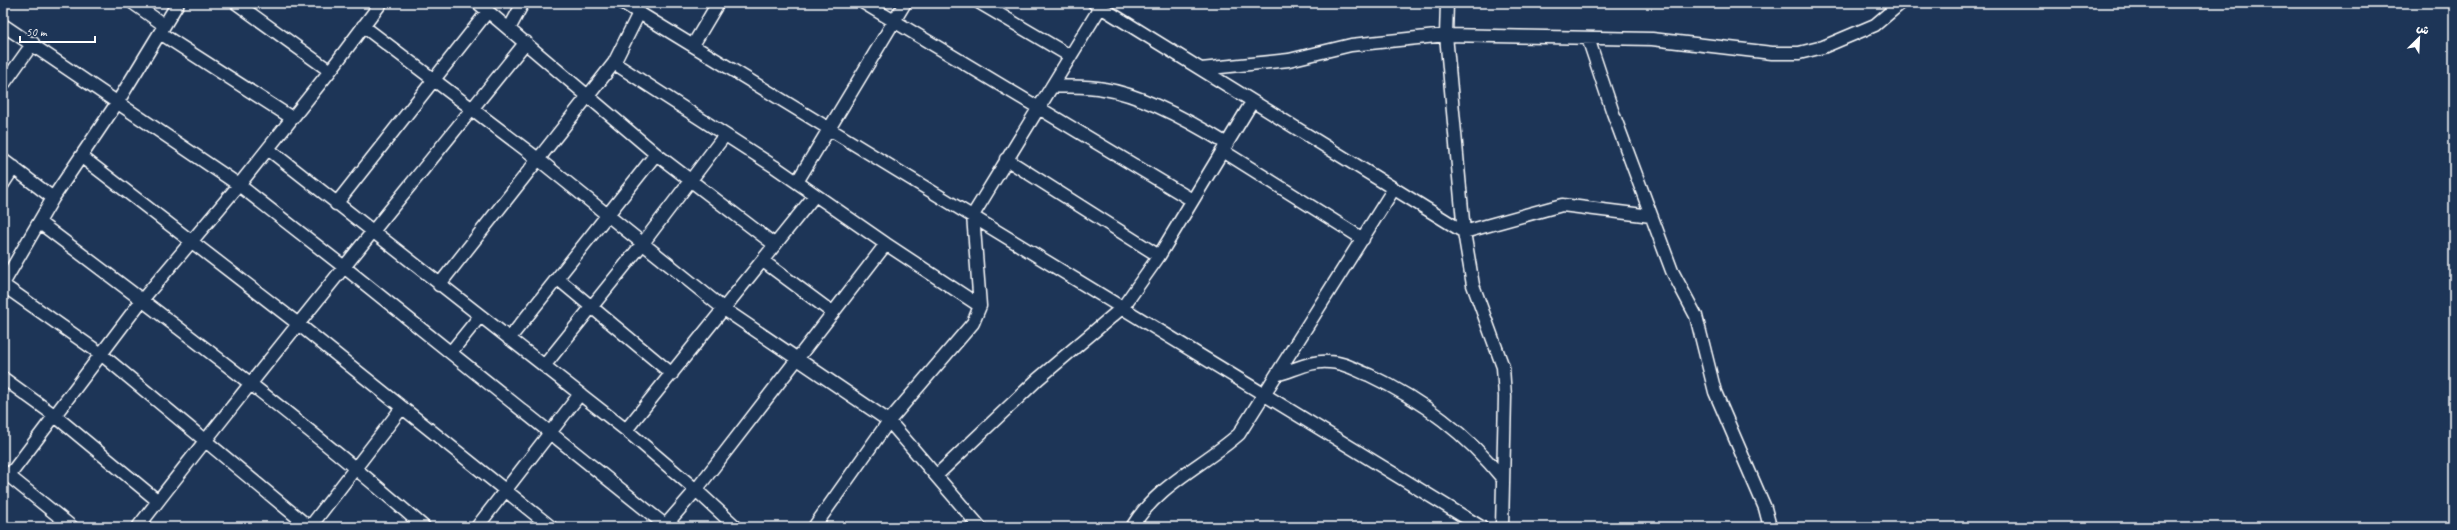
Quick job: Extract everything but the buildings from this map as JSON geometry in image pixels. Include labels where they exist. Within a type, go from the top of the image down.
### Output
[{"type":"street","points":[[133,3],[162,29],[292,118]]},
{"type":"street","points":[[178,3],[117,103],[53,198],[3,285],[101,354],[310,527],[401,409]]},
{"type":"street","points":[[236,3],[330,71]]},
{"type":"street","points":[[72,527],[6,474],[54,415],[142,300],[192,242],[268,149],[330,71],[381,3]]},
{"type":"street","points":[[478,3],[690,182],[775,245]]},
{"type":"street","points":[[509,29],[523,3]]},
{"type":"street","points":[[623,3],[828,129],[973,215],[1481,527]]},
{"type":"street","points":[[693,45],[718,3]]},
{"type":"street","points":[[864,3],[1192,200]]},
{"type":"street","points":[[797,182],[905,3]]},
{"type":"street","points":[[980,3],[1070,56]]},
{"type":"street","points":[[1447,3],[1446,35],[1464,232],[1473,285],[1503,366],[1505,397],[1502,527]]},
{"type":"street","points":[[1201,70],[1282,61],[1351,45],[1446,35],[1677,40],[1772,53],[1799,53],[1822,47],[1875,25],[1901,3]]},
{"type":"street","points":[[814,527],[889,421],[967,331],[980,306],[973,215],[1006,159],[1039,108],[1099,4],[1252,102],[1393,190],[1464,232],[1562,205],[1651,216]]},
{"type":"street","points":[[336,204],[488,11]]},
{"type":"street","points":[[439,285],[614,63],[640,13]]},
{"type":"street","points":[[3,25],[33,43],[117,103],[239,185],[451,352],[664,526],[696,490],[886,244]]},
{"type":"street","points":[[363,26],[473,108],[724,309],[799,358],[889,421],[937,475],[980,527]]},
{"type":"street","points":[[1588,38],[1672,271],[1696,316],[1715,392],[1765,508],[1770,527]]},
{"type":"street","points":[[138,527],[297,323],[373,234],[526,42]]},
{"type":"street","points":[[3,85],[33,43]]},
{"type":"street","points":[[614,63],[797,182],[886,244],[980,306]]},
{"type":"street","points":[[1052,86],[1090,87],[1121,93],[1172,113],[1363,239]]},
{"type":"street","points":[[937,475],[1038,379],[1123,307],[1159,256],[1252,102]]},
{"type":"street","points":[[544,366],[643,243],[725,135]]},
{"type":"street","points":[[268,149],[373,234],[626,430],[696,490],[736,527]]},
{"type":"street","points":[[509,339],[656,154]]},
{"type":"street","points":[[82,157],[297,323],[401,409],[551,527]]},
{"type":"street","points":[[1006,159],[1159,256]]},
{"type":"street","points":[[3,160],[53,198]]},
{"type":"street","points":[[3,184],[14,167]]},
{"type":"street","points":[[1132,527],[1154,498],[1170,484],[1222,448],[1239,434],[1266,394],[1393,190]]},
{"type":"street","points":[[626,430],[815,195]]},
{"type":"street","points":[[40,223],[250,382],[356,468],[424,527]]},
{"type":"street","points":[[763,261],[833,313]]},
{"type":"street","points":[[558,279],[672,374]]},
{"type":"street","points":[[451,352],[480,316]]},
{"type":"street","points":[[1278,374],[1328,361],[1352,368],[1399,389],[1429,408],[1469,440],[1503,479]]},
{"type":"street","points":[[3,378],[54,415],[158,501]]},
{"type":"street","points":[[477,527],[580,394]]}]
